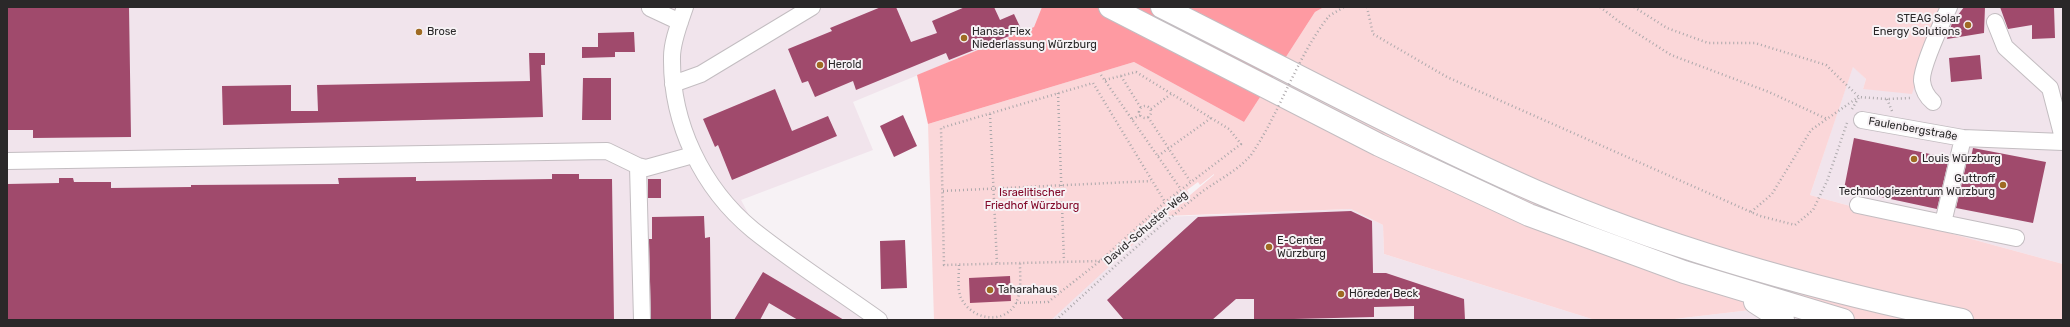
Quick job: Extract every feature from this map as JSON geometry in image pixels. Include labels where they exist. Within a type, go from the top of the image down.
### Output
[{"type":"highway","points":[[1162,7],[1415,136],[1537,191],[1612,221],[1690,249],[1822,287],[1886,304],[1962,320]]},
{"type":"highway","points":[[1117,11],[1379,145],[1529,215],[1603,244],[1733,288],[1843,320]]},
{"type":"highway","points":[[1733,288],[1783,320]]},
{"type":"street","points":[[673,84],[701,74],[812,7]]},
{"type":"street","points":[[1930,99],[1922,80],[1939,29],[1950,7]]},
{"type":"street","points":[[650,8],[682,14],[672,56],[673,84],[678,115],[693,155],[720,196],[753,229],[879,320]]},
{"type":"street","points":[[1995,22],[2005,47],[2050,88],[2063,138]]},
{"type":"street","name":"Faulenbergstraße","points":[[1854,118],[1963,138],[2063,142]]},
{"type":"street","name":"Faulenbergstraße","points":[[1943,223],[1963,138]]},
{"type":"street","points":[[7,161],[607,151],[638,166],[646,168],[693,155]]},
{"type":"street","points":[[638,166],[642,320]]},
{"type":"street","points":[[1858,205],[2016,238]]},
{"type":"path","name":"David-Schuster-Weg","points":[[1056,320],[1160,226],[1199,194],[1245,163],[1263,137],[1315,33],[1329,16],[1344,7]]},
{"type":"path","points":[[1367,7],[1373,34],[1447,77],[1750,212],[1795,225],[1813,210],[1854,118],[1859,97]]},
{"type":"path","points":[[1600,7],[1621,23],[1671,55],[1770,92],[1827,118]]},
{"type":"path","points":[[1634,7],[1667,28],[1708,43],[1755,43],[1826,65],[1859,97]]},
{"type":"path","points":[[1104,80],[1136,72],[1229,129],[1241,144],[1180,188]]},
{"type":"path","points":[[1016,303],[1048,302],[1182,190],[1101,76]]},
{"type":"path","points":[[1121,76],[1141,108],[1140,116]]},
{"type":"path","points":[[1100,260],[944,265],[942,128],[1093,83],[1166,202]]},
{"type":"path","points":[[1058,93],[1064,262]]},
{"type":"path","points":[[1150,109],[1171,94]]},
{"type":"path","points":[[1750,212],[1772,194],[1811,130],[1859,97],[1887,99],[1930,99]]},
{"type":"path","points":[[1141,108],[1146,106],[1150,109]]},
{"type":"path","points":[[1148,117],[1151,114],[1150,109]]},
{"type":"path","points":[[990,114],[997,264]]},
{"type":"path","points":[[1132,120],[1140,116],[1148,117]]},
{"type":"path","points":[[1148,117],[1190,181]]},
{"type":"path","points":[[1158,156],[1211,118]]},
{"type":"path","points":[[943,191],[1152,181]]},
{"type":"path","points":[[959,265],[960,297],[967,308],[977,315],[991,319],[1009,311],[1016,303],[1019,295],[1020,263]]},
{"type":"shaded area","points":[[7,7],[1042,7],[1034,27],[853,102],[873,150],[741,200],[770,254],[891,320],[7,320]]},
{"type":"shaded area","points":[[1042,7],[1324,7],[1315,12],[1244,122],[1134,62],[928,124],[917,75],[1034,27]]},
{"type":"shaded area","points":[[1943,7],[2063,7],[2063,264],[1810,195],[1853,66],[1866,79],[1863,89],[1935,21]]},
{"type":"shaded area","name":"E-Center Würzburg","points":[[1351,209],[1383,225],[1384,254],[1595,320],[1044,320],[1164,217]]},
{"type":"shaded area","points":[[1793,305],[1798,320],[1666,320]]},
{"type":"green space","name":"Israelitischer Friedhof Würzburg","points":[[1324,7],[1943,7],[1935,21],[1912,94],[1863,89],[1866,79],[1853,67],[1810,195],[2063,264],[2063,320],[1798,320],[1793,305],[1666,320],[1595,320],[1384,254],[1383,225],[1351,209],[1165,216],[1164,216],[1051,320],[934,320],[928,124],[1134,62],[1244,122],[1315,12]],"holes":[[[1214,174],[1165,216],[1189,194],[1187,190],[1198,182],[1200,185]]]},
{"type":"building","points":[[7,7],[129,7],[131,137],[33,138],[33,130],[7,130]]},
{"type":"building","points":[[881,7],[896,7],[911,42],[937,33],[932,21],[965,7],[994,7],[1000,20],[1014,14],[1022,31],[949,60],[946,53],[856,90],[853,81],[815,97],[808,81],[802,83],[788,49],[832,31],[830,28]]},
{"type":"building","name":"STEAG Solar Energy Solutions","points":[[1964,7],[1985,7],[1984,33],[1947,39],[1952,23]]},
{"type":"building","points":[[2000,7],[2054,7],[2055,38],[2032,39],[2032,25],[2008,29]]},
{"type":"building","points":[[634,32],[635,52],[615,52],[615,57],[582,58],[582,47],[598,47],[598,33]]},
{"type":"building","points":[[529,53],[545,53],[545,65],[541,65],[543,117],[223,125],[222,86],[291,85],[291,111],[318,111],[317,85],[530,81]]},
{"type":"building","points":[[1980,55],[1982,79],[1951,82],[1949,58]]},
{"type":"building","points":[[583,78],[611,78],[611,120],[582,120]]},
{"type":"building","points":[[775,89],[792,131],[828,116],[837,136],[732,180],[718,145],[715,147],[703,119]]},
{"type":"building","points":[[903,115],[917,146],[894,157],[880,126]]},
{"type":"building","points":[[1854,138],[1949,158],[1937,209],[1844,189]]},
{"type":"building","name":"Guttroff Technologiezentrum Würzburg","points":[[1973,148],[2046,162],[2033,223],[1956,208],[1967,161],[1970,162]]},
{"type":"building","points":[[552,174],[579,174],[579,179],[612,179],[614,320],[7,320],[7,184],[59,183],[59,178],[73,178],[74,182],[111,182],[111,188],[191,187],[191,185],[339,184],[338,178],[416,177],[416,181],[552,179]]},
{"type":"building","points":[[648,179],[661,179],[661,198],[648,198]]},
{"type":"building","name":"E-Center Würzburg","points":[[1351,211],[1372,221],[1373,273],[1386,273],[1464,299],[1465,320],[1414,320],[1414,306],[1374,307],[1374,317],[1254,320],[1254,299],[1236,299],[1212,320],[1124,320],[1107,300],[1198,217]]},
{"type":"building","points":[[704,216],[705,238],[710,237],[711,320],[651,320],[649,239],[652,239],[652,217]]},
{"type":"building","points":[[905,240],[907,288],[881,289],[880,241]]},
{"type":"building","points":[[763,272],[844,320],[798,320],[769,303],[760,320],[734,320]]},
{"type":"building","name":"Taharahaus","points":[[1010,276],[1011,301],[970,303],[969,278]]},
{"type":"place","name":"STEAG Solar Energy Solutions","points":[[1968,25]]},
{"type":"place","name":"Brose","points":[[419,32]]},
{"type":"place","name":"Hansa-Flex Niederlassung Würzburg","points":[[964,38]]},
{"type":"place","name":"Herold","points":[[820,65]]},
{"type":"place","name":"Louis Würzburg","points":[[1914,159]]},
{"type":"place","name":"Guttroff Technologiezentrum Würzburg","points":[[2003,185]]},
{"type":"place","name":"E-Center Würzburg","points":[[1269,247]]},
{"type":"place","name":"Taharahaus","points":[[990,290]]},
{"type":"place","name":"Höreder Beck","points":[[1341,294]]}]
